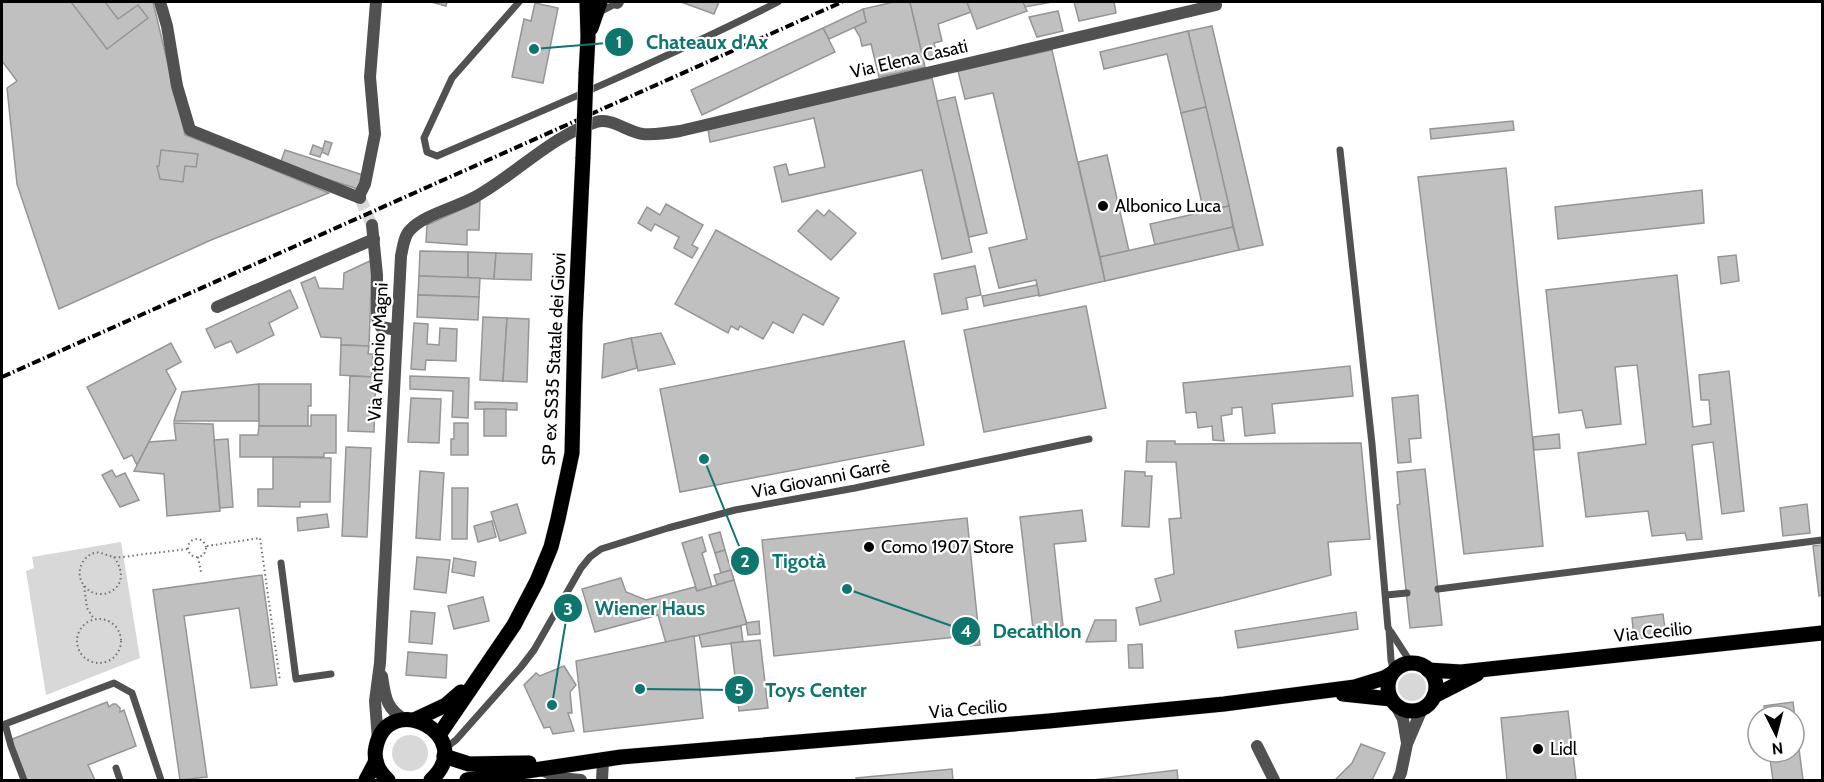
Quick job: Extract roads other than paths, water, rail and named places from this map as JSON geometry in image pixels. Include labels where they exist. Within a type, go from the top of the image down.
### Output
[{"type":"main road","name":"SP ex SS35 Statale dei Giovi","points":[[431,780],[439,772],[442,746],[473,683],[514,625],[537,581],[551,547],[572,453],[586,75],[592,6]]},
{"type":"main road","name":"Via Cecilio","points":[[1428,670],[1461,672],[1822,633]]},
{"type":"main road","points":[[1411,663],[1428,670],[1434,679],[1436,690],[1431,701],[1422,709],[1410,711],[1394,702],[1388,687],[1393,673],[1403,665],[1411,663]]},
{"type":"main road","name":"Via Cecilio","points":[[1434,696],[1488,669]]},
{"type":"main road","name":"Via Cecilio","points":[[410,720],[425,723],[442,746],[461,763],[487,765],[610,760],[1224,704],[1355,687],[1393,673]]},
{"type":"main road","name":"SP ex SS35 Statale dei Giovi","points":[[378,740],[391,724],[410,720],[446,705],[473,683]]},
{"type":"main road","name":"Via Cecilio","points":[[1323,691],[1394,702]]},
{"type":"main road","points":[[378,740],[375,750],[376,761],[380,771],[388,780]]},
{"type":"main road","name":"Via Cecilio","points":[[467,780],[610,760]]},
{"type":"main road","points":[[366,780],[376,761]]},
{"type":"street","points":[[160,2],[167,26],[177,86],[190,130],[360,198],[375,134],[370,77],[376,2]]},
{"type":"street","name":"Via Elena Casati","points":[[612,122],[624,129],[644,134],[680,131],[1216,5]]},
{"type":"street","name":"Via Antonio Magni","points":[[380,663],[401,256],[404,241],[409,231],[419,223],[475,197],[568,134],[598,121],[612,122]]},
{"type":"street","points":[[372,225],[377,275],[378,322],[384,328],[397,330]]},
{"type":"street","points":[[217,307],[374,239]]},
{"type":"street","points":[[380,663],[390,708],[396,715],[410,720]]},
{"type":"street","points":[[378,740],[375,701],[380,663]]},
{"type":"street","points":[[1394,702],[1403,718],[1407,744]]},
{"type":"street","points":[[1398,780],[1407,744],[1422,709]]},
{"type":"street","points":[[1257,746],[1274,780]]},
{"type":"street","points":[[602,780],[610,760]]},
{"type":"street","points":[[542,770],[560,778],[581,780]]},
{"type":"lane","points":[[519,2],[452,78],[424,138],[427,152],[437,156],[533,115],[703,40],[778,2]]},
{"type":"lane","points":[[592,6],[617,2]]},
{"type":"lane","points":[[1340,150],[1372,444],[1393,673]]},
{"type":"lane","name":"Via Giovanni Garrè","points":[[442,746],[456,740],[521,667],[534,650],[590,556],[601,549],[735,510],[855,488],[1089,439]]},
{"type":"lane","points":[[1438,589],[1822,540]]},
{"type":"lane","points":[[280,563],[296,679],[331,674]]},
{"type":"lane","points":[[1386,595],[1407,593]]},
{"type":"lane","points":[[1389,629],[1411,663]]},
{"type":"lane","points":[[24,780],[5,724],[114,683],[132,693],[162,780]]},
{"type":"lane","points":[[116,768],[120,780]]},
{"type":"tunnel","points":[[360,198],[372,225]]},
{"type":"railway","points":[[2,377],[842,2]]},
{"type":"place","name":"Chateaux d'Ax","points":[[534,49]]},
{"type":"place","name":"Albonico Luca","points":[[1103,206]]},
{"type":"place","name":"Tigotà","points":[[704,459]]},
{"type":"place","name":"Como 1907 Store","points":[[869,547]]},
{"type":"place","name":"Decathlon","points":[[847,589]]},
{"type":"place","name":"Toys Center","points":[[640,689]]},
{"type":"place","name":"Wiener Haus","points":[[552,705]]},
{"type":"place","name":"Lidl","points":[[1538,749]]}]
